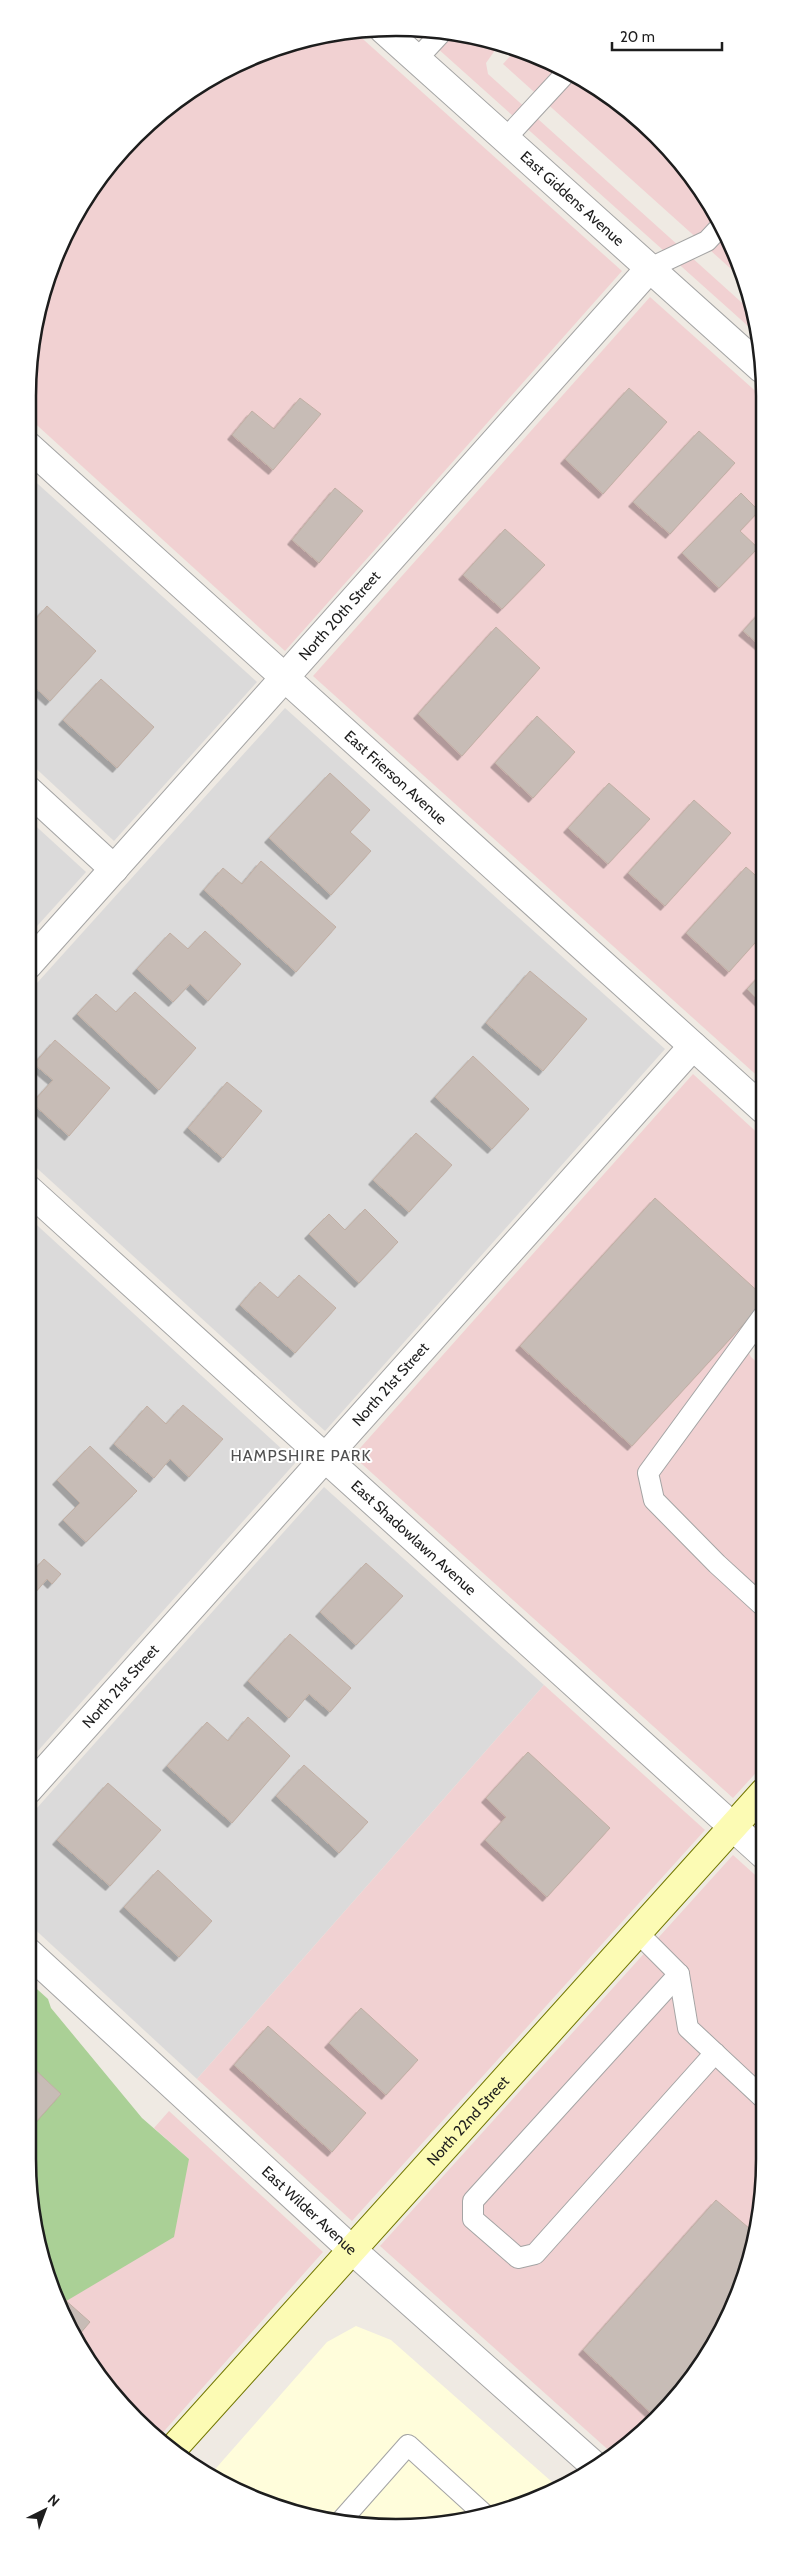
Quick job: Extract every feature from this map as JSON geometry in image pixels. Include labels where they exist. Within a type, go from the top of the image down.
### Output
[{"type":"main road","name":"North 22nd Street","points":[[177,2444],[756,1801]]},
{"type":"street","name":"East Giddens Avenue","points":[[391,36],[754,362]]},
{"type":"street","name":"North 20th Street","points":[[36,956],[650,268]]},
{"type":"street","name":"East Frierson Avenue","points":[[36,453],[756,1103]]},
{"type":"street","points":[[36,797],[114,869]]},
{"type":"street","name":"North 21st Street","points":[[36,1781],[693,1046]]},
{"type":"street","name":"East Shadowlawn Avenue","points":[[36,1196],[324,1459],[756,1848]]},
{"type":"street","name":"East Wilder Avenue","points":[[36,1959],[351,2249],[591,2461]]},
{"type":"lane","points":[[417,59],[436,38]]},
{"type":"lane","points":[[506,138],[562,77]]},
{"type":"lane","points":[[650,268],[707,241],[716,231]]},
{"type":"lane","points":[[756,1325],[648,1472],[654,1500],[717,1564],[756,1600]]},
{"type":"lane","points":[[637,1932],[679,1974],[688,2028],[756,2091]]},
{"type":"lane","points":[[679,1974],[473,2201],[473,2219],[518,2258],[535,2254],[715,2053]]},
{"type":"lane","points":[[346,2515],[408,2446],[478,2509]]},
{"type":"shaded area","points":[[425,37],[466,43],[495,51],[486,63],[488,74],[743,304],[749,327]]},
{"type":"shaded area","points":[[362,38],[622,271],[285,651],[36,424],[39,349],[55,280],[73,237],[97,196],[142,142],[196,97],[237,73],[280,55],[326,43]]},
{"type":"shaded area","points":[[511,55],[555,73],[596,97],[633,126],[666,159],[695,196],[719,237],[733,271],[503,64]]},
{"type":"shaded area","points":[[650,297],[756,391],[756,1075],[313,676]]},
{"type":"shaded area","points":[[36,482],[257,682],[114,841],[36,768]]},
{"type":"shaded area","points":[[285,708],[665,1049],[325,1431],[36,1167],[36,984]]},
{"type":"shaded area","points":[[36,826],[86,872],[36,927]]},
{"type":"shaded area","points":[[693,1074],[756,1132],[756,1330],[746,1348],[756,1362],[756,1773],[733,1798],[353,1456]]},
{"type":"shaded area","points":[[36,1224],[296,1462],[36,1753]]},
{"type":"shaded area","points":[[324,1487],[544,1685],[197,2079],[36,1930],[36,1809]]},
{"type":"shaded area","points":[[544,1685],[705,1830],[352,2221],[197,2079]]},
{"type":"shaded area","points":[[733,1855],[756,1876],[756,2159],[753,2206],[749,2229],[737,2275],[708,2339],[681,2378],[650,2413],[608,2449],[380,2246]]},
{"type":"shaded area","points":[[169,2111],[323,2252],[163,2432],[126,2396],[97,2359],[84,2339],[64,2297],[189,2159],[154,2128]]},
{"type":"shaded area","points":[[356,2326],[391,2340],[553,2483],[512,2500],[466,2512],[443,2516],[396,2519],[349,2516],[280,2500],[237,2482],[214,2470],[327,2342]]},
{"type":"green space","points":[[36,1988],[48,1999],[51,2008],[142,2118],[189,2159],[174,2237],[66,2301],[55,2275],[39,2206],[36,2159]]},
{"type":"building","points":[[629,388],[667,422],[603,494],[565,459]]},
{"type":"building","points":[[300,398],[321,414],[273,470],[232,435],[252,411],[274,429]]},
{"type":"building","points":[[699,431],[735,463],[670,534],[633,502]]},
{"type":"building","points":[[335,488],[363,511],[319,563],[292,540]]},
{"type":"building","points":[[741,493],[756,508],[756,514],[740,531],[756,546],[756,550],[719,588],[682,553]]},
{"type":"building","points":[[505,529],[545,565],[502,609],[463,575]]},
{"type":"building","points":[[47,606],[96,651],[50,701],[36,688],[36,619]]},
{"type":"building","points":[[756,617],[756,642],[743,631]]},
{"type":"building","points":[[496,627],[540,668],[462,756],[418,714]]},
{"type":"building","points":[[101,679],[154,727],[117,768],[63,720]]},
{"type":"building","points":[[537,716],[575,752],[533,798],[495,763]]},
{"type":"building","points":[[330,773],[370,810],[350,832],[371,851],[331,895],[269,838]]},
{"type":"building","points":[[609,783],[650,819],[608,864],[568,828]]},
{"type":"building","points":[[694,800],[731,833],[665,906],[628,873]]},
{"type":"building","points":[[261,861],[336,927],[296,972],[204,890],[223,868],[242,884]]},
{"type":"building","points":[[746,867],[756,876],[756,942],[729,972],[686,933]]},
{"type":"building","points":[[205,931],[241,964],[208,1001],[190,984],[173,1002],[137,969],[170,933],[188,949]]},
{"type":"building","points":[[530,971],[587,1019],[543,1071],[486,1023]]},
{"type":"building","points":[[756,979],[756,998],[747,989]]},
{"type":"building","points":[[135,992],[196,1048],[159,1090],[77,1014],[96,994],[116,1012]]},
{"type":"building","points":[[55,1040],[110,1088],[69,1136],[36,1107],[36,1099],[53,1080],[36,1066],[36,1062]]},
{"type":"building","points":[[473,1056],[529,1109],[492,1149],[435,1097]]},
{"type":"building","points":[[227,1082],[262,1111],[223,1158],[188,1128]]},
{"type":"building","points":[[416,1133],[452,1165],[409,1212],[373,1180]]},
{"type":"building","points":[[655,1198],[756,1290],[756,1311],[632,1446],[520,1346]]},
{"type":"building","points":[[365,1209],[398,1242],[359,1283],[309,1234],[329,1214],[345,1230]]},
{"type":"building","points":[[299,1275],[336,1308],[295,1353],[240,1305],[260,1282],[278,1298]]},
{"type":"building","points":[[183,1405],[223,1439],[189,1477],[170,1459],[154,1478],[114,1444],[147,1406],[166,1424]]},
{"type":"building","points":[[90,1446],[137,1491],[86,1542],[63,1520],[80,1503],[57,1480]]},
{"type":"building","points":[[44,1559],[61,1574],[52,1584],[47,1579],[36,1592],[36,1568]]},
{"type":"building","points":[[366,1563],[403,1596],[356,1645],[320,1612]]},
{"type":"building","points":[[290,1634],[351,1688],[330,1712],[309,1694],[289,1718],[248,1681]]},
{"type":"building","points":[[248,1717],[290,1756],[232,1823],[167,1766],[207,1722],[228,1741]]},
{"type":"building","points":[[528,1752],[610,1828],[547,1897],[485,1840],[506,1817],[486,1798]]},
{"type":"building","points":[[304,1765],[368,1822],[339,1853],[276,1796]]},
{"type":"building","points":[[108,1783],[161,1830],[110,1886],[57,1840]]},
{"type":"building","points":[[158,1870],[212,1921],[179,1957],[124,1907]]},
{"type":"building","points":[[361,2008],[418,2060],[386,2095],[329,2043]]},
{"type":"building","points":[[268,2026],[366,2113],[332,2152],[234,2065]]},
{"type":"building","points":[[36,2071],[61,2094],[36,2122]]},
{"type":"building","points":[[716,2200],[749,2228],[737,2275],[708,2339],[681,2378],[650,2413],[583,2350]]},
{"type":"building","points":[[65,2300],[90,2322],[81,2333]]},
{"type":"district","name":"HAMPSHIRE PARK","points":[[301,1455]]}]
